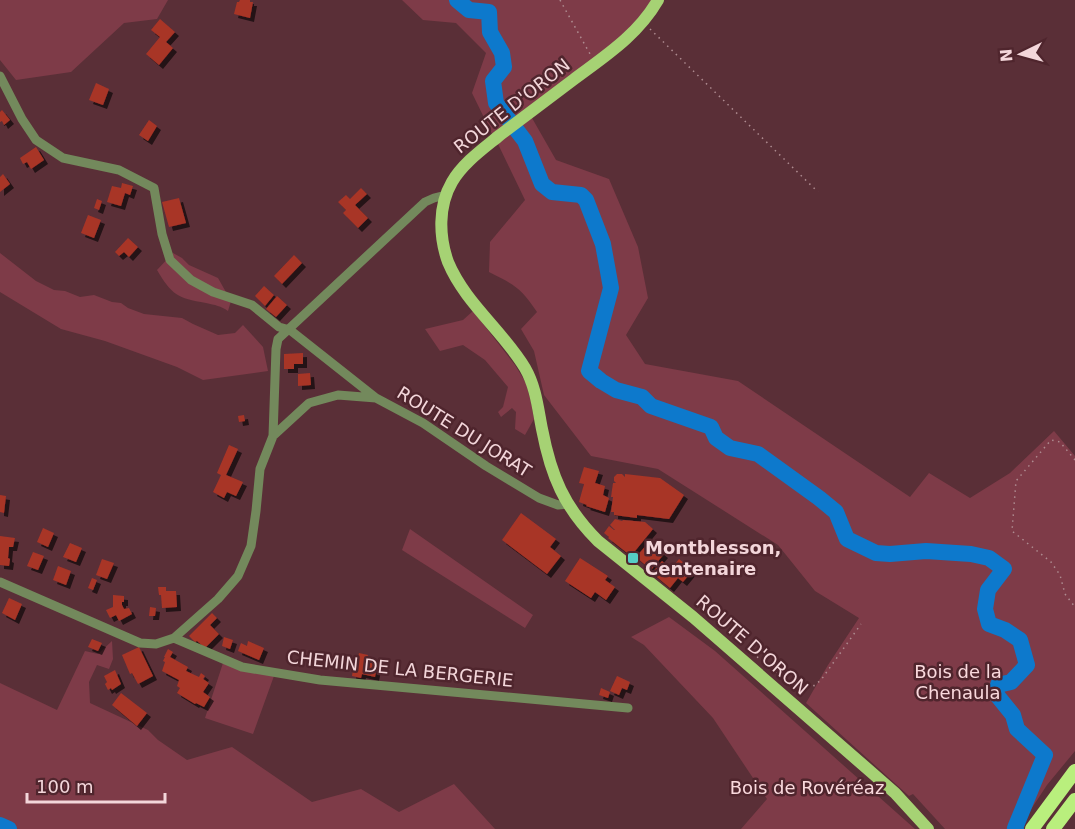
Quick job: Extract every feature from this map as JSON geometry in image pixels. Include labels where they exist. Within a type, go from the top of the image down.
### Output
[{"type":"highway","points":[[1032,829],[1075,771]]},
{"type":"highway","points":[[1053,829],[1075,800]]},
{"type":"main road","name":"ROUTE D'ORON","points":[[658,0],[643,22],[616,48],[474,156],[461,169],[446,195],[441,216],[443,241],[448,261],[459,282],[526,369],[536,400],[547,454],[567,504],[584,527],[746,663],[895,793],[928,829]]},
{"type":"street","points":[[0,76],[22,119],[36,140],[63,158],[119,170],[154,188],[162,234],[170,260],[191,280],[213,292],[252,305],[279,327],[290,330],[376,398]]},
{"type":"street","points":[[273,436],[278,339],[426,202],[446,195]]},
{"type":"street","name":"ROUTE DU JORAT","points":[[174,638],[218,599],[238,576],[250,546],[260,469],[273,436],[309,404],[338,395],[376,398],[423,423],[486,466],[539,498],[558,505],[567,504]]},
{"type":"street","points":[[0,582],[140,642],[156,644],[174,638]]},
{"type":"street","name":"CHEMIN DE LA BERGERIE","points":[[174,638],[242,667],[320,680],[628,708]]},
{"type":"path","points":[[560,0],[595,64]]},
{"type":"path","points":[[643,22],[818,192]]},
{"type":"path","points":[[1075,460],[1060,442],[1052,440],[1016,481],[1012,531],[1052,562],[1060,575],[1065,594],[1075,607]]},
{"type":"path","points":[[746,663],[757,657],[798,686],[813,686],[821,680],[861,624]]},
{"type":"green space","points":[[0,0],[168,0],[157,19],[124,23],[71,72],[16,80],[0,60]]},
{"type":"green space","points":[[402,0],[652,0],[626,34],[493,136],[472,93],[486,53],[456,23],[423,20]]},
{"type":"green space","name":"Bois de la Chenaula","points":[[532,118],[556,160],[609,179],[638,247],[648,298],[626,335],[645,364],[738,381],[910,497],[929,473],[970,498],[1010,473],[1054,431],[1075,456],[1075,751],[1047,785],[1018,829],[945,829],[913,794],[909,796],[806,703],[859,618],[815,591],[778,545],[658,469],[591,456],[544,395],[534,351],[521,329],[537,312],[517,288],[489,272],[490,242],[525,200],[498,144]]},
{"type":"green space","points":[[0,253],[36,281],[54,290],[65,291],[80,297],[94,295],[121,303],[144,314],[182,318],[218,335],[235,333],[243,325],[263,347],[268,371],[203,380],[177,367],[105,341],[61,329],[0,292]]},
{"type":"green space","points":[[173,253],[189,265],[218,278],[231,301],[228,311],[218,306],[182,297],[171,290],[157,270]]},
{"type":"green space","points":[[473,311],[515,365],[526,383],[534,419],[525,435],[515,429],[516,412],[512,408],[501,417],[498,412],[503,407],[508,387],[485,360],[463,345],[440,351],[425,329],[463,320]]},
{"type":"green space","points":[[410,529],[533,615],[525,628],[402,550]]},
{"type":"green space","name":"Bois de Rovéréaz","points":[[669,617],[715,651],[915,829],[741,829],[767,799],[713,718],[644,645],[631,637]]},
{"type":"green space","points":[[112,641],[113,659],[109,669],[97,665],[89,682],[90,703],[148,730],[158,740],[187,760],[232,747],[312,802],[361,789],[399,812],[454,784],[495,829],[0,829],[0,683],[57,710],[85,651],[98,654]]},
{"type":"green space","points":[[223,663],[274,676],[253,734],[205,718]]},
{"type":"building","points":[[240,0],[253,2],[250,18],[234,14],[237,2]]},
{"type":"building","points":[[160,19],[175,32],[166,42],[173,48],[159,65],[146,54],[160,37],[151,30]]},
{"type":"building","points":[[96,83],[109,89],[103,105],[89,100]]},
{"type":"building","points":[[2,110],[10,120],[4,125],[2,121],[0,122]]},
{"type":"building","points":[[149,120],[157,126],[148,141],[139,135]]},
{"type":"building","points":[[36,147],[44,160],[31,169],[27,162],[23,164],[20,158]]},
{"type":"building","points":[[3,174],[10,184],[0,192],[0,177]]},
{"type":"building","points":[[122,183],[133,186],[130,195],[125,193],[121,206],[107,202],[112,186],[121,188]]},
{"type":"building","points":[[361,188],[367,194],[355,205],[368,218],[358,228],[343,213],[346,210],[338,202],[346,195],[350,199]]},
{"type":"building","points":[[179,198],[186,223],[169,227],[162,202]]},
{"type":"building","points":[[97,199],[102,201],[99,210],[94,208]]},
{"type":"building","points":[[88,215],[101,220],[94,238],[81,233]]},
{"type":"building","points":[[128,238],[138,247],[129,257],[124,252],[119,256],[115,252]]},
{"type":"building","points":[[294,255],[302,263],[282,284],[274,276]]},
{"type":"building","points":[[264,286],[274,295],[265,306],[255,296]]},
{"type":"building","points":[[277,296],[287,305],[276,317],[266,309]]},
{"type":"building","points":[[303,353],[303,364],[294,364],[294,369],[284,369],[284,354]]},
{"type":"building","points":[[310,373],[311,385],[298,386],[298,374]]},
{"type":"building","points":[[244,415],[245,421],[239,422],[238,416]]},
{"type":"building","points":[[229,445],[238,449],[226,475],[243,482],[236,496],[227,492],[224,498],[213,492],[221,475],[217,473]]},
{"type":"building","points":[[584,467],[599,471],[595,483],[605,486],[603,495],[609,498],[605,512],[579,502],[584,484],[579,483]]},
{"type":"building","points":[[617,474],[625,477],[625,474],[660,478],[684,495],[669,519],[614,515],[614,512],[611,512],[613,497],[611,497],[613,483],[616,483],[614,477]]},
{"type":"building","points":[[0,495],[6,496],[4,513],[0,512]]},
{"type":"building","points":[[521,513],[556,539],[550,547],[561,556],[547,574],[502,540]]},
{"type":"building","points":[[615,519],[645,522],[653,529],[631,556],[604,533],[609,526],[615,530],[610,525]]},
{"type":"building","points":[[43,528],[54,533],[48,547],[37,542]]},
{"type":"building","points":[[0,536],[15,538],[13,547],[9,547],[9,566],[0,565]]},
{"type":"building","points":[[649,542],[664,554],[651,570],[636,557]]},
{"type":"building","points":[[70,543],[82,548],[76,562],[63,557]]},
{"type":"building","points":[[33,552],[44,556],[38,570],[27,566]]},
{"type":"building","points":[[580,558],[608,576],[605,580],[615,587],[606,600],[595,592],[591,598],[565,581]]},
{"type":"building","points":[[102,559],[114,563],[107,579],[96,575]]},
{"type":"building","points":[[679,559],[693,570],[683,582],[678,578],[670,588],[652,573],[662,561],[671,569]]},
{"type":"building","points":[[58,566],[71,571],[66,585],[53,580]]},
{"type":"building","points":[[92,578],[97,580],[93,590],[88,588]]},
{"type":"building","points":[[158,587],[166,587],[166,591],[176,591],[177,607],[162,608]]},
{"type":"building","points":[[113,595],[124,596],[122,605],[124,609],[129,608],[132,614],[119,621],[116,615],[110,618],[106,610],[113,607]]},
{"type":"building","points":[[9,598],[22,604],[15,620],[2,613]]},
{"type":"building","points":[[150,607],[156,608],[155,616],[149,616]]},
{"type":"building","points":[[212,613],[217,618],[210,625],[219,634],[205,648],[189,636]]},
{"type":"building","points":[[224,637],[233,640],[230,649],[222,646]]},
{"type":"building","points":[[92,639],[102,643],[98,651],[88,647]]},
{"type":"building","points":[[248,641],[264,648],[259,660],[238,651],[241,643],[247,646]]},
{"type":"building","points":[[139,647],[153,676],[138,684],[132,673],[130,674],[122,655]]},
{"type":"building","points":[[168,649],[173,652],[170,657],[188,667],[186,671],[199,677],[201,673],[205,676],[203,679],[209,683],[203,692],[210,697],[204,707],[177,693],[180,688],[177,686],[179,680],[162,671]]},
{"type":"building","points":[[359,653],[368,655],[367,659],[378,662],[375,677],[362,674],[361,678],[352,676]]},
{"type":"building","points":[[115,670],[121,684],[108,690],[104,676]]},
{"type":"building","points":[[617,676],[630,682],[627,690],[622,688],[619,695],[610,691]]},
{"type":"building","points":[[601,688],[610,692],[608,698],[599,695]]},
{"type":"building","points":[[121,693],[147,713],[137,726],[112,705]]},
{"type":"waterway","points":[[457,0],[469,10],[489,12],[490,32],[502,53],[504,67],[493,81],[496,103],[525,141],[542,184],[552,192],[581,195],[586,200],[603,244],[611,288],[589,371],[616,390],[642,397],[651,406],[711,427],[716,438],[730,448],[758,454],[836,512],[847,539],[876,553],[926,551],[971,554],[989,558],[1004,569],[988,590],[985,609],[989,624],[1005,630],[1020,640],[1027,665],[1011,682],[998,685],[996,694],[1013,715],[1017,729],[1045,755],[1016,829]]},
{"type":"waterway","points":[[0,825],[9,829]]},
{"type":"place","name":"Montblesson, Centenaire","points":[[633,558]]}]
